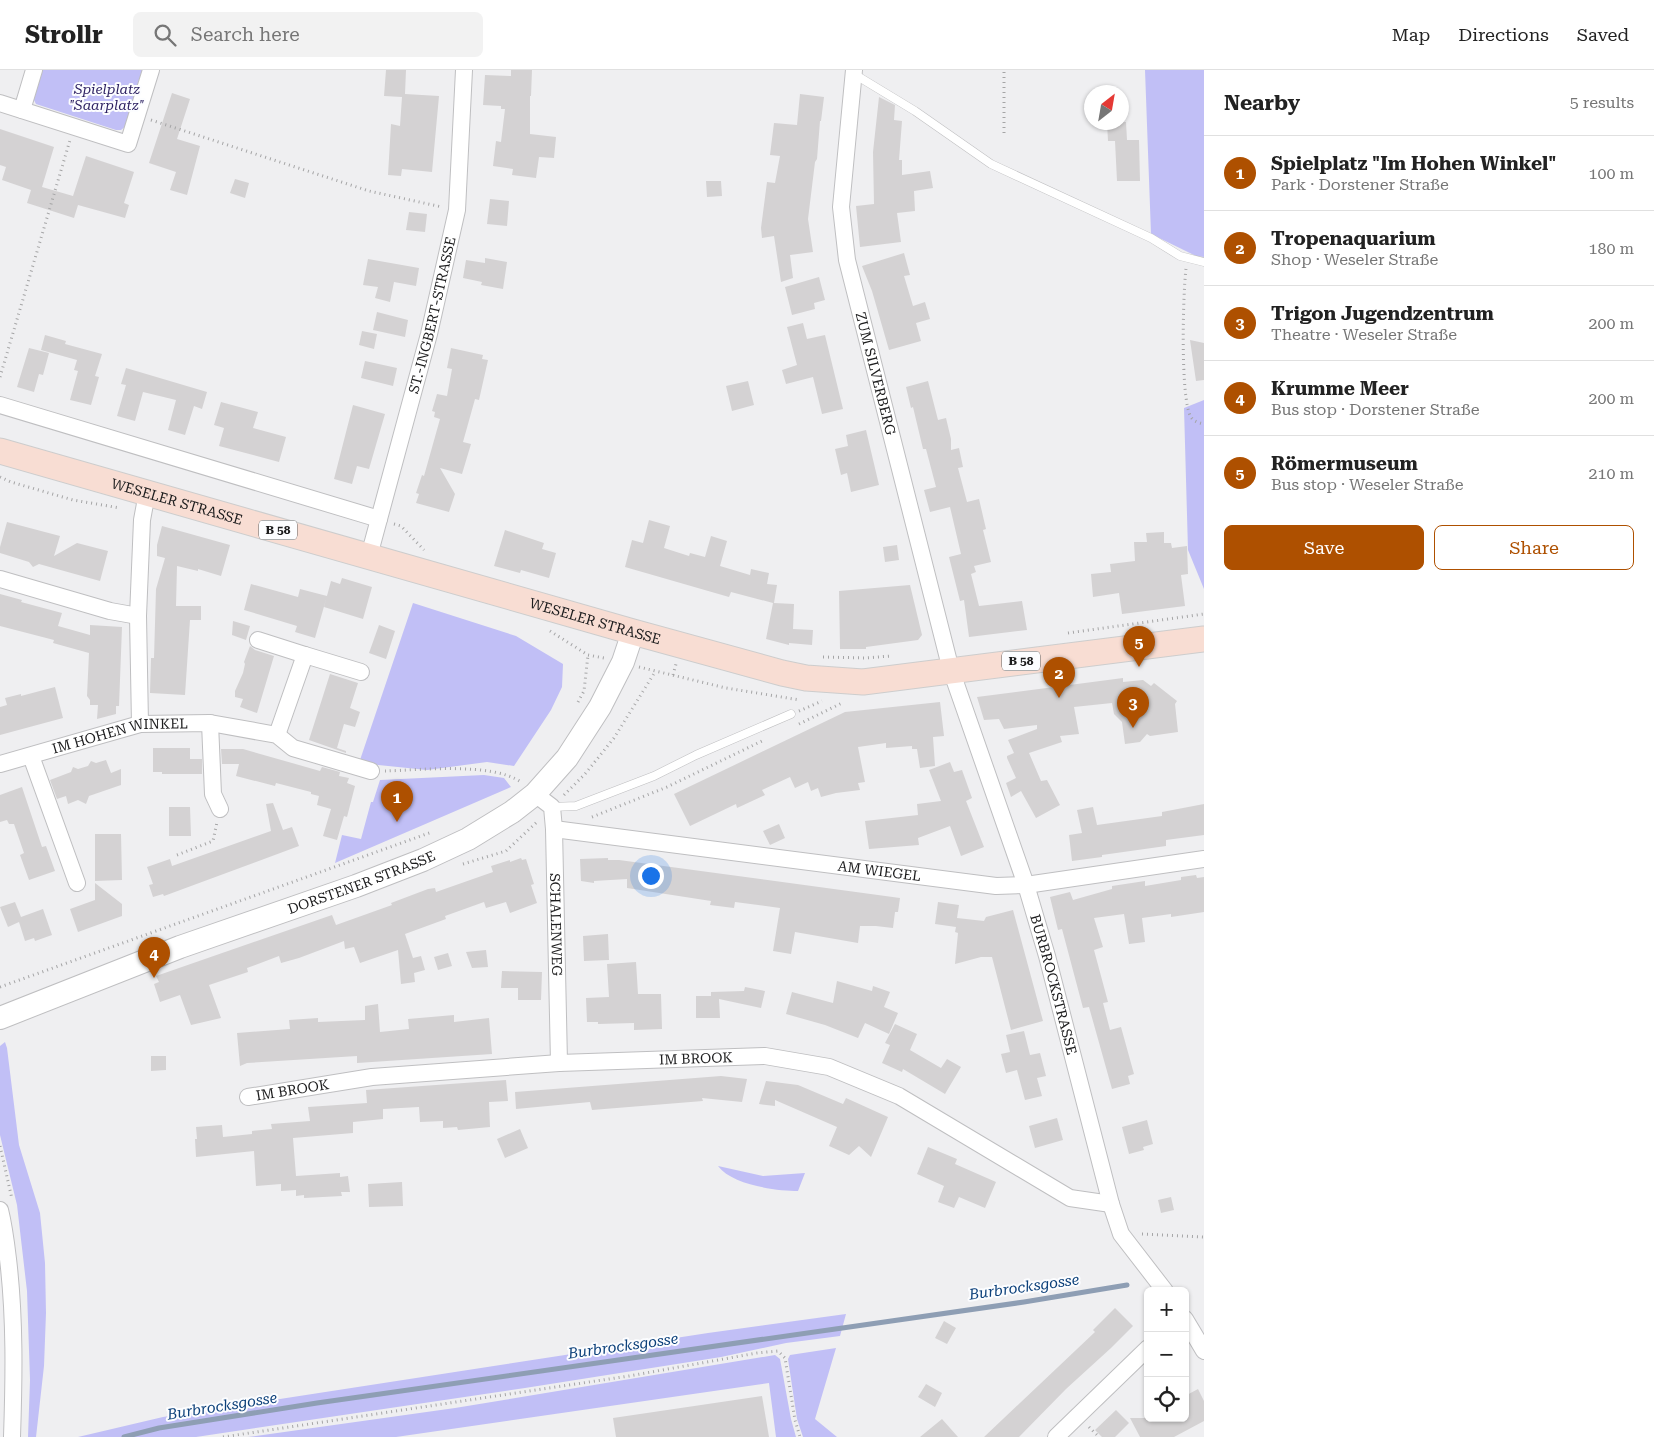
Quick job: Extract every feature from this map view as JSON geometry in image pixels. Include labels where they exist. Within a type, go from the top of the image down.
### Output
[{"type":"main road","name":"WESELER STRASSE","points":[[0,451],[633,632],[806,678],[863,682],[1204,639]]},
{"type":"main road","name":"DORSTENER STRASSE","points":[[0,1018],[180,947],[356,886],[423,860],[468,839],[512,812],[530,789],[567,758],[600,708],[623,662],[633,632]]},
{"type":"street","points":[[22,110],[34,70]]},
{"type":"street","points":[[0,103],[128,144],[151,70]]},
{"type":"street","name":"ST.-INGBERT-STRASSE","points":[[369,556],[429,334],[457,210],[464,70]]},
{"type":"street","name":"ZUM SILVERBERG","points":[[854,72],[840,207],[847,260],[952,670]]},
{"type":"street","points":[[0,405],[379,519]]},
{"type":"street","points":[[140,724],[138,616],[142,520],[147,493]]},
{"type":"street","points":[[0,579],[110,611],[138,616]]},
{"type":"street","points":[[258,640],[361,672]]},
{"type":"street","points":[[277,735],[305,655]]},
{"type":"street","name":"BURBROCKSTRASSE","points":[[952,670],[1026,885],[1047,956],[1111,1204],[1121,1234],[1162,1287]]},
{"type":"street","name":"IM HOHEN WINKEL","points":[[210,723],[213,794],[220,809]]},
{"type":"street","name":"IM HOHEN WINKEL","points":[[0,764],[140,724],[210,723],[277,735],[293,748],[371,771]]},
{"type":"street","name":"IM HOHEN WINKEL","points":[[31,756],[77,883]]},
{"type":"street","name":"SCHALENWEG","points":[[530,789],[554,829],[559,1063]]},
{"type":"street","name":"AM WIEGEL","points":[[554,829],[996,886],[1026,885],[1204,859]]},
{"type":"street","name":"IM BROOK","points":[[248,1097],[372,1077],[559,1063],[765,1056],[828,1067],[899,1096],[1070,1198],[1111,1204]]},
{"type":"street","points":[[0,1210],[12,1291],[15,1371],[12,1437]]},
{"type":"street","points":[[1189,1326],[1204,1351]]},
{"type":"street","points":[[1056,1437],[1144,1352]]},
{"type":"lane","points":[[854,72],[915,111],[991,164],[1112,219],[1151,238],[1180,256],[1204,262]]},
{"type":"lane","points":[[530,789],[576,806],[654,776],[698,754],[792,714]]},
{"type":"path","points":[[1004,70],[1004,133]]},
{"type":"path","points":[[137,115],[369,192],[457,210]]},
{"type":"path","points":[[0,377],[74,128]]},
{"type":"path","points":[[1188,258],[1182,325],[1186,394],[1190,416],[1194,421],[1204,424]]},
{"type":"path","points":[[1064,634],[1204,614]]},
{"type":"path","points":[[575,707],[584,690],[588,655]]},
{"type":"path","points":[[815,656],[866,658],[892,656]]},
{"type":"path","points":[[371,771],[486,770],[510,776],[530,789],[585,774],[614,738],[656,672],[726,688],[802,700]]},
{"type":"path","points":[[809,700],[829,702]]},
{"type":"path","points":[[792,714],[822,701]]},
{"type":"path","points":[[790,728],[842,703],[836,702]]},
{"type":"path","points":[[573,831],[577,823],[667,787],[764,740]]},
{"type":"path","points":[[177,855],[213,841],[220,809]]},
{"type":"path","points":[[0,987],[436,831]]},
{"type":"path","points":[[1121,1234],[1204,1237]]},
{"type":"path","points":[[223,1437],[629,1376],[757,1353],[778,1351],[785,1358],[794,1420],[800,1437]]},
{"type":"green space","name":"Spielplatz \"Saarplatz\"","points":[[40,70],[145,70],[126,126],[121,130],[116,130],[36,104],[33,98]]},
{"type":"green space","points":[[1145,70],[1204,70],[1204,257],[1196,256],[1151,234]]},
{"type":"green space","points":[[1204,400],[1204,589],[1188,550],[1184,408]]},
{"type":"green space","points":[[413,603],[516,636],[563,664],[562,687],[551,710],[514,766],[487,762],[427,770],[359,763]]},
{"type":"green space","points":[[484,775],[504,778],[511,787],[335,863],[342,835],[361,839],[371,802],[373,802],[380,780]]},
{"type":"green space","points":[[5,1042],[19,1145],[40,1213],[45,1263],[44,1366],[36,1437],[28,1437],[30,1380],[27,1291],[17,1205],[0,1135],[0,1046]]},
{"type":"green space","points":[[718,1166],[763,1176],[805,1173],[798,1191],[789,1191],[755,1186],[733,1178]]},
{"type":"green space","points":[[846,1314],[840,1336],[786,1343],[721,1357],[196,1437],[78,1437],[163,1417],[708,1333]]},
{"type":"green space","points":[[836,1348],[815,1419],[837,1437],[803,1437],[797,1419],[788,1359],[790,1355]]},
{"type":"green space","points":[[775,1355],[780,1359],[796,1437],[776,1437],[769,1383],[396,1437],[248,1437],[455,1408]]},
{"type":"building","points":[[386,70],[406,70],[405,94],[439,96],[432,172],[402,169],[401,176],[388,175],[391,124],[400,126],[402,97],[384,96]]},
{"type":"building","points":[[511,70],[532,70],[530,134],[556,137],[554,158],[539,157],[536,178],[512,175],[513,169],[493,166],[496,141],[501,142],[505,109],[501,109],[501,106],[483,105],[485,75],[511,76]]},
{"type":"building","points":[[172,93],[190,99],[177,139],[200,146],[187,195],[170,190],[176,172],[149,163]]},
{"type":"building","points":[[800,94],[824,97],[808,219],[813,252],[790,255],[793,278],[781,282],[774,236],[762,238],[761,228],[767,182],[775,183],[780,156],[770,155],[774,123],[797,125]]},
{"type":"building","points":[[879,97],[895,105],[894,120],[902,121],[899,160],[902,160],[902,175],[930,171],[933,188],[914,191],[915,211],[897,213],[901,242],[860,247],[856,206],[874,204],[873,152]]},
{"type":"building","points":[[0,129],[54,147],[42,187],[73,196],[86,156],[134,172],[124,203],[129,205],[125,218],[78,205],[74,218],[27,203],[31,190],[2,180],[6,167],[0,165]]},
{"type":"building","points":[[1107,130],[1126,130],[1127,140],[1139,140],[1140,181],[1117,181],[1115,141],[1108,141]]},
{"type":"building","points":[[235,179],[249,183],[245,198],[230,193]]},
{"type":"building","points":[[706,181],[721,181],[722,196],[707,197]]},
{"type":"building","points":[[490,199],[509,201],[507,226],[487,224]]},
{"type":"building","points":[[409,212],[427,214],[425,232],[406,230]]},
{"type":"building","points":[[904,253],[910,275],[904,276],[913,306],[925,302],[930,319],[916,323],[921,341],[889,350],[872,291],[862,266]]},
{"type":"building","points":[[485,258],[507,262],[503,289],[481,285],[482,282],[463,278],[466,260],[485,263]]},
{"type":"building","points":[[368,259],[419,268],[416,286],[394,282],[390,302],[375,298],[378,287],[363,285]]},
{"type":"building","points":[[819,277],[825,300],[814,303],[815,309],[792,315],[785,287]]},
{"type":"building","points":[[377,312],[408,320],[405,337],[373,330]]},
{"type":"building","points":[[803,323],[807,339],[825,335],[843,409],[822,414],[813,377],[786,384],[782,370],[797,365],[787,327]]},
{"type":"building","points":[[362,331],[377,334],[374,349],[359,345]]},
{"type":"building","points":[[45,335],[66,341],[65,344],[102,354],[95,376],[99,377],[91,405],[70,400],[78,371],[74,370],[77,360],[41,350]]},
{"type":"building","points":[[1190,340],[1204,343],[1204,380],[1196,381]]},
{"type":"building","points":[[29,348],[49,353],[43,375],[39,374],[34,392],[17,387]]},
{"type":"building","points":[[451,348],[483,355],[482,359],[488,360],[479,400],[475,399],[463,442],[471,444],[462,474],[440,468],[455,494],[449,512],[416,503],[419,494],[416,493],[422,475],[424,476],[440,419],[434,417],[435,412],[432,411],[437,394],[447,396],[452,369],[447,368]]},
{"type":"building","points":[[365,361],[397,368],[393,386],[361,378]]},
{"type":"building","points":[[126,368],[207,392],[202,409],[194,406],[185,435],[168,430],[176,400],[143,392],[135,421],[117,416],[126,385],[121,384]]},
{"type":"building","points":[[748,381],[754,405],[732,411],[726,386]]},
{"type":"building","points":[[928,381],[938,420],[946,418],[951,439],[951,450],[959,448],[963,467],[958,468],[967,502],[979,499],[986,529],[983,530],[991,562],[974,566],[976,572],[971,574],[979,606],[1022,601],[1027,630],[969,637],[964,600],[960,601],[949,557],[961,554],[950,507],[930,512],[924,490],[936,487],[926,449],[923,449],[906,387]]},
{"type":"building","points":[[221,402],[258,412],[253,428],[286,437],[279,462],[219,446],[224,428],[214,425]]},
{"type":"building","points":[[353,405],[385,414],[369,469],[357,466],[352,484],[334,479]]},
{"type":"building","points":[[866,430],[879,485],[851,492],[847,473],[841,475],[835,449],[848,446],[846,435]]},
{"type":"building","points":[[649,520],[670,526],[664,548],[689,556],[690,553],[705,557],[711,536],[727,541],[720,566],[750,575],[751,569],[769,573],[767,584],[777,585],[774,603],[794,604],[793,629],[813,630],[812,645],[789,643],[789,645],[766,639],[773,603],[731,592],[729,597],[625,567],[632,540],[643,543]]},
{"type":"building","points":[[7,522],[60,536],[54,556],[77,543],[108,551],[100,581],[39,564],[33,567],[29,562],[0,553]]},
{"type":"building","points":[[162,526],[230,545],[221,576],[198,569],[198,571],[177,566],[176,606],[201,606],[201,620],[190,620],[185,695],[150,693],[151,658],[154,658],[156,589],[165,558],[157,556],[157,545]]},
{"type":"building","points":[[505,530],[544,543],[542,549],[556,553],[549,578],[521,570],[520,573],[494,566]]},
{"type":"building","points":[[1164,532],[1164,543],[1171,543],[1172,548],[1187,546],[1188,574],[1181,575],[1185,606],[1122,614],[1119,593],[1093,597],[1091,574],[1111,572],[1110,564],[1135,561],[1134,542],[1147,542],[1146,533]]},
{"type":"building","points":[[897,545],[899,560],[885,562],[883,547]]},
{"type":"building","points":[[342,578],[372,587],[363,619],[324,607],[331,581],[340,584]]},
{"type":"building","points":[[251,584],[298,597],[300,589],[327,596],[315,638],[295,632],[297,626],[244,610]]},
{"type":"building","points":[[910,585],[922,635],[918,640],[866,647],[866,649],[840,649],[839,591]]},
{"type":"building","points":[[0,594],[62,613],[58,626],[90,635],[90,625],[122,627],[119,706],[116,706],[116,714],[97,719],[98,705],[90,705],[90,700],[87,696],[89,653],[53,643],[54,640],[0,626]]},
{"type":"building","points":[[233,621],[250,626],[246,640],[232,635]]},
{"type":"building","points":[[379,625],[395,631],[386,659],[369,653]]},
{"type":"building","points":[[250,646],[255,650],[274,656],[257,713],[240,707],[243,699],[235,697],[235,691],[243,673],[244,662]]},
{"type":"building","points":[[330,674],[358,683],[350,708],[360,712],[355,727],[344,724],[337,748],[346,751],[346,753],[309,740]]},
{"type":"building","points":[[1123,678],[1123,682],[1143,680],[1151,686],[1154,683],[1177,701],[1175,704],[1178,732],[1150,736],[1147,734],[1140,742],[1125,744],[1122,722],[1114,714],[1112,703],[1074,707],[1079,734],[1060,736],[1062,742],[1029,753],[1041,781],[1047,780],[1060,805],[1036,818],[1021,791],[1011,797],[1006,783],[1016,778],[1007,758],[1007,756],[1014,753],[1008,740],[1037,729],[1037,725],[1004,729],[999,719],[984,720],[977,697]]},
{"type":"building","points":[[55,687],[63,718],[0,735],[0,707],[7,705],[5,698]]},
{"type":"building","points":[[940,702],[944,736],[933,737],[935,766],[920,768],[917,749],[912,749],[912,746],[886,748],[886,743],[858,747],[865,782],[858,783],[860,790],[821,797],[818,788],[811,791],[808,782],[795,788],[790,777],[762,790],[765,795],[737,808],[736,804],[690,826],[674,794],[845,712]]},
{"type":"building","points":[[153,748],[190,748],[190,759],[202,759],[202,774],[162,774],[162,772],[153,772]]},
{"type":"building","points":[[221,749],[243,749],[320,771],[322,767],[340,772],[339,776],[349,778],[347,783],[355,786],[347,817],[344,816],[337,840],[323,836],[331,809],[317,805],[319,796],[311,794],[311,792],[276,783],[275,786],[236,776],[239,764],[222,764]]},
{"type":"building","points":[[106,760],[111,773],[121,769],[121,785],[89,796],[86,804],[78,800],[68,804],[66,796],[57,799],[50,780],[71,772],[73,767],[78,769],[88,766],[91,761],[96,763]]},
{"type":"building","points":[[950,762],[954,772],[962,770],[972,798],[966,801],[984,847],[961,856],[950,826],[918,838],[919,845],[869,849],[865,821],[918,815],[917,804],[941,801],[929,770]]},
{"type":"building","points":[[22,787],[42,847],[46,846],[55,871],[29,880],[20,855],[24,853],[14,824],[9,824],[7,820],[0,822],[0,795]]},
{"type":"building","points":[[273,803],[283,830],[292,827],[299,846],[164,896],[163,894],[153,897],[149,885],[153,884],[147,867],[170,859],[172,866],[271,831],[266,804]]},
{"type":"building","points":[[1204,804],[1204,835],[1166,840],[1166,846],[1072,861],[1069,835],[1082,833],[1077,810],[1093,807],[1097,825],[1162,816],[1162,812]]},
{"type":"building","points":[[169,807],[190,807],[191,836],[169,836]]},
{"type":"building","points":[[779,824],[785,838],[770,845],[763,831]]},
{"type":"building","points":[[95,834],[121,834],[122,880],[95,881]]},
{"type":"building","points":[[521,858],[522,860],[526,859],[534,884],[531,885],[537,903],[510,913],[506,902],[486,908],[484,902],[445,916],[446,919],[405,934],[413,958],[421,956],[425,970],[414,973],[415,982],[401,984],[398,950],[360,963],[354,947],[345,949],[344,941],[281,963],[279,956],[247,968],[248,972],[209,985],[221,1018],[191,1025],[180,995],[160,1002],[154,984],[159,982],[156,976],[332,915],[336,925],[392,905],[391,903],[428,889],[435,888],[436,892],[493,872],[491,866]]},
{"type":"building","points":[[608,858],[608,860],[900,898],[898,912],[895,912],[893,928],[860,926],[858,943],[795,932],[791,954],[773,951],[780,908],[735,902],[734,908],[710,905],[711,901],[627,888],[627,879],[594,881],[594,883],[581,881],[580,859]]},
{"type":"building","points":[[1196,875],[1197,878],[1204,877],[1204,912],[1171,917],[1171,914],[1142,918],[1145,942],[1129,944],[1124,914],[1094,918],[1103,947],[1094,950],[1108,1002],[1103,1003],[1110,1030],[1121,1027],[1134,1074],[1128,1076],[1130,1084],[1112,1089],[1089,1007],[1083,1008],[1062,929],[1058,930],[1050,897],[1070,892],[1073,900],[1112,889],[1112,886],[1145,881],[1145,886],[1181,880],[1181,877]]},
{"type":"building","points":[[95,883],[122,904],[122,916],[78,932],[70,909],[95,900]]},
{"type":"building","points":[[15,902],[21,917],[43,909],[52,935],[35,941],[34,938],[25,941],[19,922],[8,927],[0,907]]},
{"type":"building","points":[[938,902],[959,905],[957,918],[984,921],[986,917],[1013,910],[1043,1021],[1011,1030],[992,957],[981,957],[955,964],[958,933],[955,932],[956,927],[935,924]]},
{"type":"building","points":[[608,934],[609,960],[584,961],[583,936]]},
{"type":"building","points":[[486,950],[488,967],[472,968],[466,952]]},
{"type":"building","points":[[448,953],[452,966],[438,970],[434,957]]},
{"type":"building","points":[[636,962],[638,994],[661,994],[662,1029],[634,1030],[634,1023],[598,1024],[598,1022],[587,1022],[586,998],[609,997],[607,964]]},
{"type":"building","points":[[502,971],[542,972],[541,1000],[518,1000],[518,988],[501,988]]},
{"type":"building","points":[[837,981],[872,991],[873,986],[890,992],[884,1007],[898,1013],[889,1034],[865,1023],[858,1038],[825,1025],[786,1014],[792,992],[833,1003]]},
{"type":"building","points":[[745,987],[765,991],[761,1008],[719,999],[720,1018],[696,1018],[696,996],[711,996],[711,992],[744,991]]},
{"type":"building","points":[[378,1004],[380,1032],[409,1029],[408,1019],[454,1015],[454,1022],[489,1018],[492,1054],[357,1063],[357,1056],[247,1063],[240,1066],[237,1033],[290,1029],[289,1020],[318,1018],[318,1022],[365,1020],[365,1006]]},
{"type":"building","points":[[895,1024],[917,1034],[910,1050],[941,1068],[947,1059],[961,1067],[945,1094],[903,1069],[902,1072],[882,1063],[890,1045],[885,1043]]},
{"type":"building","points":[[1024,1031],[1030,1055],[1040,1053],[1046,1076],[1037,1078],[1042,1096],[1025,1100],[1017,1070],[1006,1073],[1001,1054],[1010,1052],[1006,1035]]},
{"type":"building","points":[[151,1056],[166,1056],[166,1070],[151,1071]]},
{"type":"building","points":[[721,1076],[747,1079],[742,1102],[702,1098],[703,1101],[592,1110],[590,1102],[516,1109],[515,1092]]},
{"type":"building","points":[[506,1080],[508,1101],[489,1102],[490,1127],[458,1130],[457,1127],[443,1128],[443,1121],[420,1122],[419,1107],[383,1109],[383,1119],[353,1122],[353,1133],[293,1138],[296,1176],[340,1173],[340,1177],[348,1176],[350,1192],[341,1192],[342,1196],[304,1198],[304,1195],[296,1196],[296,1190],[281,1191],[281,1184],[256,1186],[254,1151],[196,1157],[196,1127],[222,1125],[223,1137],[252,1134],[252,1131],[272,1129],[271,1124],[310,1121],[308,1107],[367,1103],[366,1090]]},
{"type":"building","points":[[766,1081],[798,1085],[843,1104],[846,1098],[888,1117],[871,1157],[859,1146],[849,1155],[829,1146],[837,1127],[775,1100],[775,1106],[759,1104]]},
{"type":"building","points":[[1057,1118],[1063,1140],[1035,1148],[1029,1126]]},
{"type":"building","points":[[1147,1120],[1153,1144],[1143,1147],[1144,1150],[1129,1154],[1122,1127]]},
{"type":"building","points":[[520,1129],[528,1148],[505,1158],[497,1139]]},
{"type":"building","points":[[928,1147],[957,1159],[955,1164],[996,1182],[985,1208],[959,1197],[954,1208],[938,1202],[944,1186],[917,1174]]},
{"type":"building","points":[[402,1182],[403,1206],[369,1207],[368,1184]]},
{"type":"building","points":[[1171,1197],[1174,1210],[1161,1213],[1158,1200]]},
{"type":"building","points":[[1115,1308],[1133,1326],[1111,1348],[1066,1389],[1019,1437],[984,1437],[1095,1332],[1093,1330]]},
{"type":"building","points":[[944,1321],[956,1328],[947,1344],[935,1338]]},
{"type":"building","points":[[926,1384],[942,1393],[935,1407],[918,1397]]},
{"type":"building","points":[[1198,1389],[1204,1401],[1204,1421],[1174,1437],[1140,1437],[1130,1418],[1144,1418],[1144,1422],[1189,1422],[1189,1394]]},
{"type":"building","points":[[762,1396],[769,1437],[616,1437],[613,1418]]},
{"type":"building","points":[[1116,1410],[1129,1423],[1115,1437],[1102,1437],[1095,1430]]},
{"type":"building","points":[[942,1419],[958,1437],[920,1437]]},
{"type":"waterway","name":"Burbrocksgosse","points":[[124,1437],[159,1428],[317,1403],[1024,1302],[1127,1285]]},
{"type":"place","name":"Römermuseum","points":[[1139,667]]},
{"type":"place","name":"Tropenaquarium","points":[[1059,698]]},
{"type":"place","name":"Trigon Jugendzentrum","points":[[1133,728]]},
{"type":"place","name":"Spielplatz \"Im Hohen Winkel\"","points":[[397,822]]},
{"type":"place","name":"Krumme Meer","points":[[154,978]]}]
